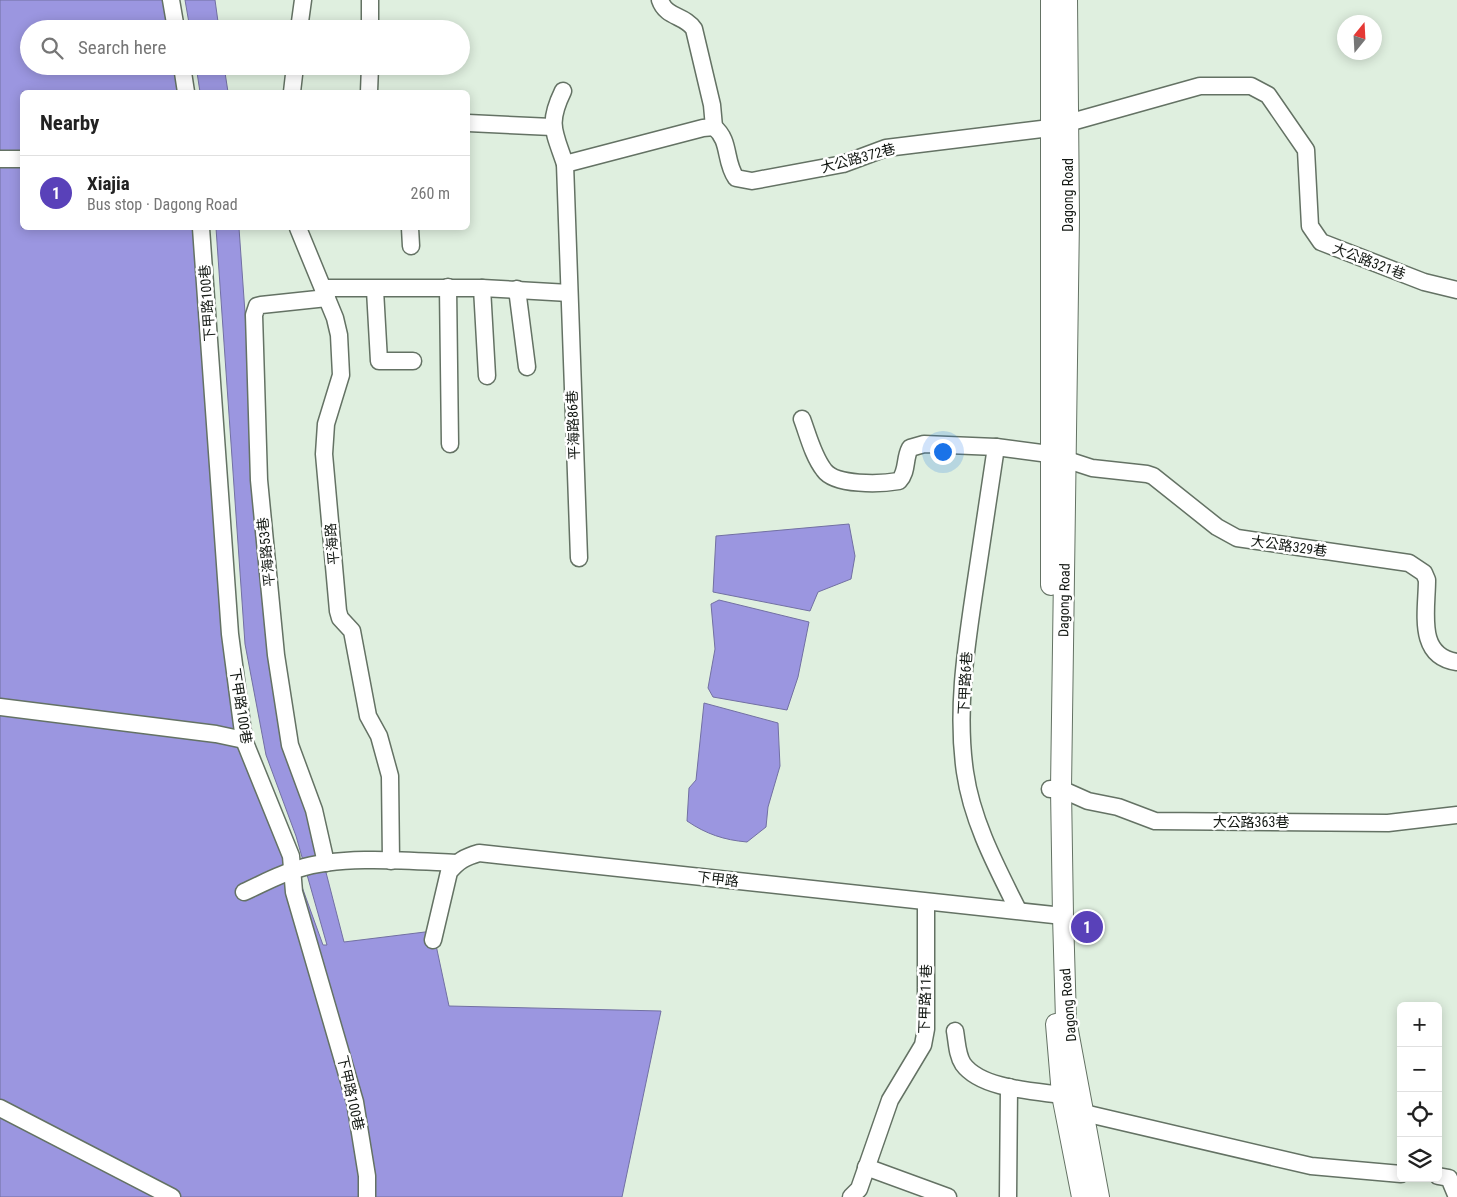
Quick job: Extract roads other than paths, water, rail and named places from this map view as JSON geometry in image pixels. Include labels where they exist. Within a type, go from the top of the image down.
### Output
[{"type":"main road","name":"Dagong Road","points":[[1051,0],[1059,126],[1069,218],[1058,457],[1056,1021],[1062,1095],[1082,1197]]},
{"type":"main road","name":"Dagong Road","points":[[1059,126],[1067,0]]},
{"type":"main road","name":"Dagong Road","points":[[1057,916],[1066,1020],[1099,1197]]},
{"type":"street","points":[[171,0],[174,20]]},
{"type":"street","points":[[301,20],[303,0]]},
{"type":"street","points":[[370,0],[370,20]]},
{"type":"street","points":[[565,164],[703,128],[714,128],[712,105],[694,29],[690,23],[667,12],[660,0]]},
{"type":"street","points":[[183,75],[186,90]]},
{"type":"street","points":[[292,90],[294,75]]},
{"type":"street","points":[[369,90],[370,75]]},
{"type":"street","name":"大公路321巷","points":[[1059,126],[1200,86],[1240,85],[1261,89],[1268,95],[1306,150],[1310,226],[1321,242],[1424,282],[1457,290]]},
{"type":"street","points":[[470,123],[552,127],[552,115],[563,91]]},
{"type":"street","name":"大公路372巷","points":[[714,128],[725,139],[731,171],[736,178],[744,181],[844,164],[886,148],[1059,126]]},
{"type":"street","name":"平海路86巷","points":[[552,127],[565,164],[578,558]]},
{"type":"street","points":[[0,159],[20,159]]},
{"type":"street","name":"下甲路100巷","points":[[201,230],[230,634],[244,740],[295,870],[294,892],[356,1102],[368,1176],[367,1197]]},
{"type":"street","name":"平海路","points":[[299,230],[335,318],[342,365],[326,424],[324,454],[338,611],[340,618],[352,631],[367,711],[379,736],[390,776],[391,861]]},
{"type":"street","points":[[410,230],[411,246]]},
{"type":"street","points":[[325,293],[448,287],[569,293]]},
{"type":"street","points":[[448,287],[450,444]]},
{"type":"street","points":[[482,288],[487,376]]},
{"type":"street","points":[[517,289],[528,367]]},
{"type":"street","points":[[376,290],[379,362],[413,361]]},
{"type":"street","name":"平海路53巷","points":[[324,864],[314,810],[290,745],[276,655],[259,480],[254,315],[257,306],[260,305],[325,293]]},
{"type":"street","points":[[802,419],[823,470],[840,479],[852,482],[899,481],[905,472],[907,454],[910,448],[915,446],[996,447],[1058,457]]},
{"type":"street","name":"下甲路6巷","points":[[996,447],[966,647],[961,699],[965,772],[972,799],[985,842],[1018,910]]},
{"type":"street","name":"大公路329巷","points":[[1058,457],[1092,468],[1154,476],[1217,527],[1237,538],[1409,563],[1424,573],[1427,580],[1426,632],[1430,647],[1445,659],[1457,662]]},
{"type":"street","points":[[0,707],[216,734],[244,740]]},
{"type":"street","name":"大公路363巷","points":[[1056,789],[1088,801],[1131,811],[1155,821],[1388,823],[1457,815]]},
{"type":"street","name":"下甲路","points":[[456,863],[465,857],[493,852],[926,903],[1018,910],[1057,916]]},
{"type":"street","points":[[244,892],[295,870],[324,864],[391,861],[456,863]]},
{"type":"street","points":[[433,940],[450,872],[456,863]]},
{"type":"street","name":"下甲路11巷","points":[[851,1197],[859,1189],[890,1100],[923,1045],[926,1029],[926,903]]},
{"type":"street","points":[[955,1031],[958,1052],[964,1065],[979,1077],[1009,1087],[1062,1095]]},
{"type":"street","points":[[1008,1197],[1009,1087]]},
{"type":"street","points":[[0,1108],[172,1197]]},
{"type":"street","points":[[1084,1113],[1311,1166],[1397,1174]]},
{"type":"street","points":[[866,1167],[948,1197]]},
{"type":"street","points":[[1442,1177],[1449,1178],[1457,1197]]},
{"type":"place","name":"Xiajia","points":[[1087,927]]}]
